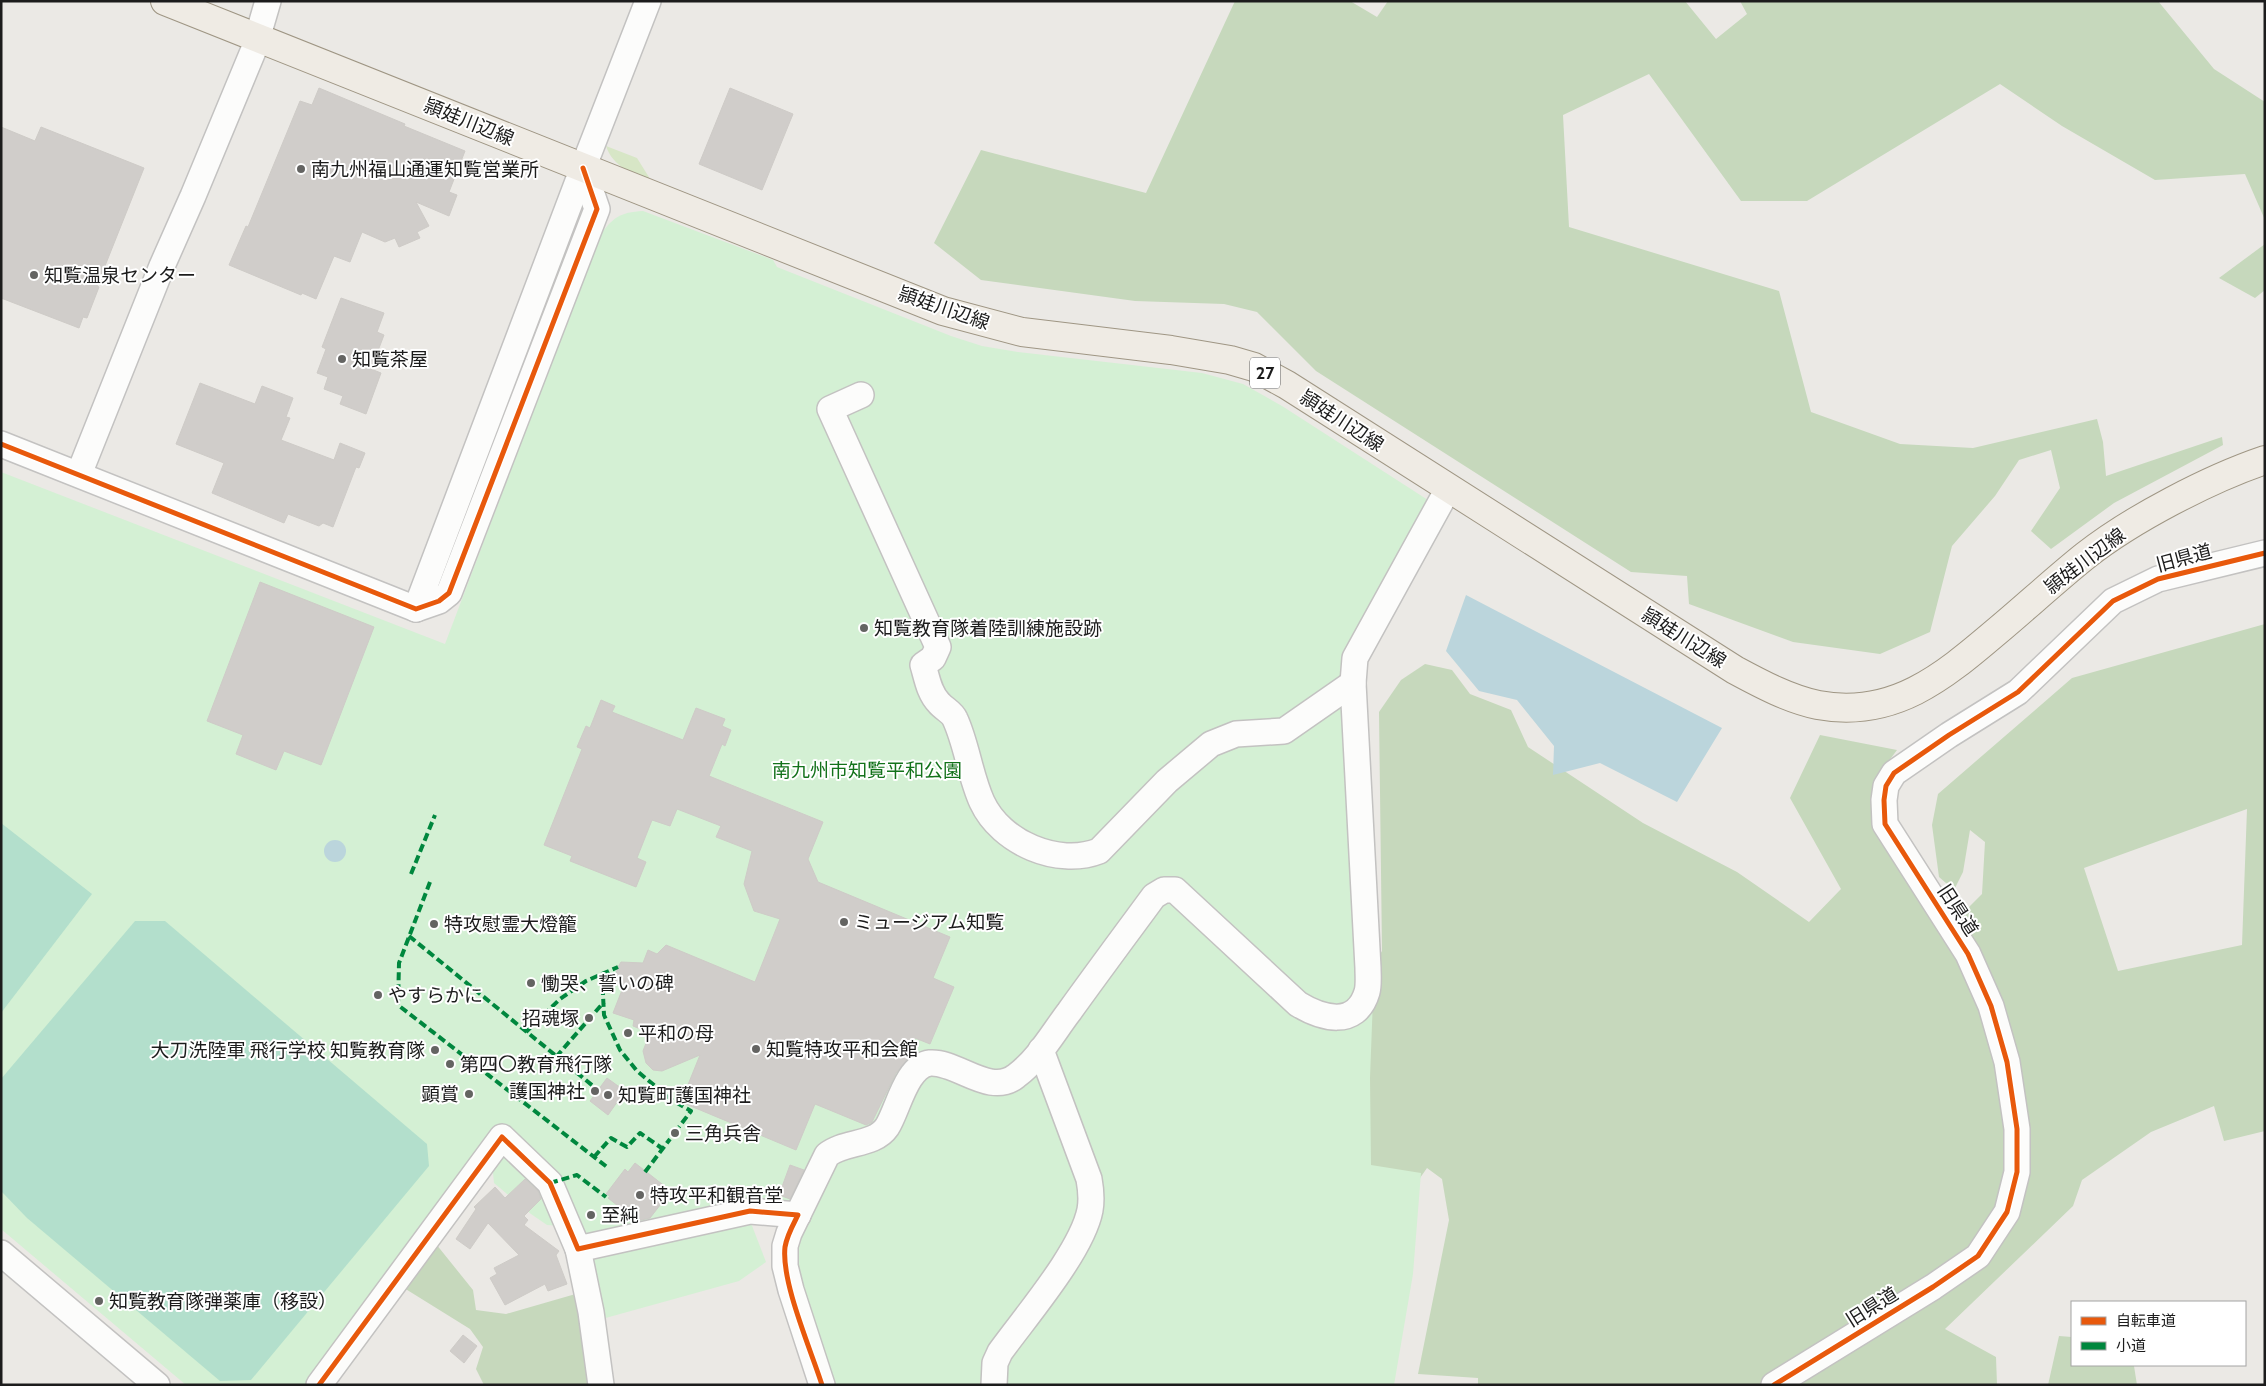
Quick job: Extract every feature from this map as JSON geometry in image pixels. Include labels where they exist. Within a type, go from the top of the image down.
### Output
[{"type":"main road","name":"頴娃川辺線","points":[[165,1],[943,311],[1022,332],[1209,355],[1254,367],[1287,385],[1726,664],[1763,685],[1818,705],[1866,707],[1886,703],[1923,688],[1961,662],[2087,555],[2141,519],[2197,489],[2265,460]]},
{"type":"street","points":[[78,474],[257,37],[268,1]]},
{"type":"street","points":[[1,444],[416,609],[439,601],[449,593],[597,209],[582,168],[648,1]]},
{"type":"street","points":[[861,395],[830,409],[938,647],[933,658],[923,665],[931,693],[939,704],[955,718],[984,805],[999,824],[1018,840],[1051,854],[1070,856],[1099,851],[1167,780],[1211,744],[1236,734],[1284,730],[1353,683]]},
{"type":"street","points":[[822,1385],[785,1266],[786,1246],[798,1214],[826,1155],[835,1148],[878,1136],[886,1128],[908,1080],[921,1067],[929,1063],[943,1064],[979,1080],[1007,1081],[1016,1077],[1041,1050],[1154,896],[1164,890],[1175,890],[1298,1004],[1316,1015],[1331,1018],[1344,1016],[1356,1009],[1368,991],[1368,968],[1353,683],[1355,658],[1448,489]]},
{"type":"street","name":"旧県道","points":[[1774,1385],[1933,1287],[1978,1256],[2007,1212],[2017,1172],[2017,1129],[2007,1062],[1991,1006],[1968,954],[1885,824],[1884,800],[1886,786],[1894,774],[1949,735],[2018,692],[2113,602],[2158,579],[2265,553]]},
{"type":"street","points":[[994,1385],[995,1363],[1000,1352],[1082,1235],[1090,1211],[1092,1196],[1089,1179],[1041,1050]]},
{"type":"street","points":[[319,1385],[502,1137],[550,1183],[578,1249],[591,1312],[601,1385]]},
{"type":"street","points":[[578,1249],[750,1211],[798,1214]]},
{"type":"street","points":[[5,1264],[157,1385]]},
{"type":"green space","points":[[1235,1],[1350,1],[1377,17],[1388,1],[1685,1],[1716,39],[1747,14],[1740,1],[2158,1],[2214,69],[2265,102],[2265,220],[2245,174],[2155,180],[2062,126],[2000,84],[1807,201],[1741,201],[1649,74],[1563,115],[1569,227],[1779,291],[1811,412],[1900,444],[1973,448],[2097,419],[2103,442],[2106,476],[2222,437],[2223,445],[2114,503],[2051,549],[2031,531],[2060,488],[2051,450],[2019,460],[1995,496],[1952,546],[1930,632],[1880,654],[1793,642],[1689,604],[1687,576],[1631,572],[1316,371],[1257,312],[1224,304],[1135,301],[981,280],[934,243],[981,150],[1146,193]]},
{"type":"green space","points":[[606,146],[637,158],[652,182],[624,169],[613,159]]},
{"type":"green space","name":"南九州市知覧平和公園","points":[[643,211],[773,260],[777,267],[951,336],[982,346],[1018,352],[1202,373],[1243,384],[1282,406],[1445,511],[1367,657],[1362,680],[1373,998],[1370,1078],[1371,1165],[1421,1173],[1413,1274],[1394,1385],[831,1385],[793,1269],[795,1247],[812,1207],[595,1239],[560,1226],[547,1225],[531,1214],[494,1183],[492,1162],[307,1385],[186,1385],[1,1229],[1,472],[445,644],[599,237],[617,217]]},
{"type":"green space","points":[[2265,244],[2265,290],[2255,298],[2219,278]]},
{"type":"green space","points":[[2265,624],[2265,1131],[2224,1141],[2214,1106],[2151,1132],[2082,1180],[2073,1206],[1945,1329],[1996,1357],[1997,1385],[1478,1385],[1478,1378],[1418,1374],[1449,1220],[1442,1179],[1427,1168],[1392,1218],[1105,1105],[1335,1030],[1382,951],[1379,712],[1401,680],[1425,664],[1452,670],[1470,694],[1511,710],[1528,747],[1643,823],[1737,872],[1809,922],[1841,889],[1790,798],[1820,735],[1897,750],[1874,781],[1872,820],[1899,866],[1971,941],[1961,915],[1982,894],[1985,842],[1970,830],[1963,872],[1954,890],[1939,877],[1932,825],[1938,794],[2072,678]],"holes":[[[2247,809],[2242,945],[2118,971],[2084,868]]]},
{"type":"green space","points":[[1,823],[92,894],[1,1013]]},
{"type":"green space","points":[[135,921],[165,921],[427,1144],[429,1166],[251,1380],[220,1381],[27,1218],[1,1191],[1,1079]]},
{"type":"green space","points":[[749,1218],[766,1262],[739,1281],[602,1319],[586,1253]]},
{"type":"green space","points":[[436,1244],[473,1290],[476,1310],[506,1314],[579,1293],[593,1385],[484,1385],[476,1369],[483,1347],[470,1329],[404,1288]]},
{"type":"green space","points":[[2059,1336],[2071,1337],[2071,1366],[2134,1366],[2137,1385],[2048,1385]]},
{"type":"water","points":[[1466,595],[1722,728],[1677,802],[1600,763],[1553,775],[1554,746],[1517,700],[1479,691],[1446,651]]},
{"type":"water","points":[[335,840],[343,843],[346,851],[343,859],[335,862],[327,859],[324,851],[327,843]]},
{"type":"building","points":[[319,88],[465,151],[449,192],[457,195],[449,216],[416,202],[429,226],[417,232],[420,238],[399,247],[395,238],[385,242],[362,232],[350,262],[334,256],[316,299],[302,293],[301,295],[229,265],[246,226],[248,227],[300,101],[312,105]]},
{"type":"building","points":[[730,88],[793,114],[762,190],[699,164]]},
{"type":"building","points":[[1,127],[35,141],[41,127],[144,168],[97,286],[99,287],[87,318],[83,317],[79,328],[1,298]]},
{"type":"building","name":"知覧茶屋","points":[[341,298],[384,313],[377,332],[384,335],[371,369],[381,373],[366,414],[340,404],[343,396],[324,389],[328,377],[317,373],[326,349],[322,347]]},
{"type":"building","points":[[200,383],[255,404],[262,386],[293,398],[286,417],[290,418],[281,440],[334,460],[340,443],[365,453],[359,468],[356,467],[333,527],[323,523],[319,526],[288,514],[284,523],[212,493],[224,463],[176,444]]},
{"type":"building","points":[[260,582],[374,627],[321,765],[284,751],[276,770],[236,754],[243,735],[207,721]]},
{"type":"building","points":[[601,700],[615,706],[612,712],[683,740],[696,708],[725,719],[722,726],[731,730],[725,746],[722,744],[709,776],[823,822],[808,859],[818,882],[950,937],[933,978],[954,987],[930,1044],[915,1038],[906,1061],[896,1073],[872,1122],[866,1125],[815,1104],[796,1150],[681,1102],[700,1055],[662,1071],[653,1070],[646,1063],[643,1051],[650,1033],[633,1026],[634,1020],[613,1013],[622,990],[614,980],[621,962],[643,963],[648,950],[657,954],[666,945],[755,982],[780,919],[754,911],[744,884],[752,851],[716,837],[721,826],[677,809],[670,826],[652,820],[637,858],[646,862],[636,887],[570,861],[572,856],[544,845],[582,749],[577,747],[586,726],[590,728]]},
{"type":"building","name":"知覧町護国神社","points":[[607,1078],[625,1091],[608,1115],[590,1101]]},
{"type":"building","name":"特攻平和観音堂","points":[[635,1163],[671,1191],[650,1218],[637,1221],[608,1198],[610,1196],[606,1194],[625,1169],[628,1172]]},
{"type":"building","points":[[790,1165],[804,1170],[790,1199],[779,1195]]},
{"type":"building","points":[[525,1179],[538,1191],[541,1199],[524,1216],[528,1220],[524,1225],[559,1251],[556,1255],[567,1284],[548,1291],[545,1284],[505,1305],[490,1278],[497,1274],[494,1268],[519,1255],[488,1223],[470,1249],[456,1239],[476,1209],[474,1207],[495,1187],[505,1198]]},
{"type":"building","points":[[463,1335],[477,1346],[464,1363],[450,1351]]},
{"type":"marked path","points":[[411,874],[435,815]]},
{"type":"marked path","points":[[430,882],[399,963],[398,1005],[607,1167]]},
{"type":"marked path","points":[[409,936],[598,1090]]},
{"type":"marked path","points":[[526,1032],[560,999],[586,981],[618,967]]},
{"type":"marked path","points":[[602,975],[604,1015],[620,1050],[637,1071],[672,1100],[691,1111],[679,1127]]},
{"type":"marked path","points":[[556,1057],[604,1002]]},
{"type":"marked path","points":[[594,1157],[611,1138],[627,1147],[640,1133],[663,1149]]},
{"type":"marked path","points":[[645,1172],[670,1139]]},
{"type":"marked path","points":[[550,1183],[577,1175],[606,1197]]},
{"type":"cycle path","points":[[1,444],[416,609],[439,601],[449,593],[597,209],[583,168]]},
{"type":"cycle path","points":[[1774,1385],[1933,1287],[1978,1256],[2007,1212],[2017,1172],[2017,1129],[2007,1062],[1991,1006],[1968,954],[1885,824],[1884,800],[1886,786],[1894,773],[1949,735],[2018,692],[2113,601],[2158,579],[2265,553]]},
{"type":"cycle path","points":[[319,1385],[502,1137],[550,1183],[578,1249],[750,1211],[798,1215],[786,1243],[785,1262],[792,1297],[822,1385]]},
{"type":"place","name":"南九州福山通運知覧営業所","points":[[301,169]]},
{"type":"place","name":"知覧温泉センター","points":[[34,275]]},
{"type":"place","name":"知覧茶屋","points":[[342,359]]},
{"type":"place","name":"知覧教育隊着陸訓練施設跡","points":[[864,628]]},
{"type":"place","name":"ミュージアム知覧","points":[[844,922]]},
{"type":"place","name":"特攻慰霊大燈籠","points":[[434,924]]},
{"type":"place","name":"慟哭、誓いの碑","points":[[531,983]]},
{"type":"place","name":"やすらかに","points":[[378,995]]},
{"type":"place","name":"招魂塚","points":[[589,1018]]},
{"type":"place","name":"平和の母","points":[[628,1033]]},
{"type":"place","name":"知覧特攻平和会館","points":[[756,1049]]},
{"type":"place","name":"大刀洗陸軍 飛行学校 知覧教育隊","points":[[435,1050]]},
{"type":"place","name":"第四〇教育飛行隊","points":[[450,1064]]},
{"type":"place","name":"護国神社","points":[[595,1091]]},
{"type":"place","name":"顕賞","points":[[469,1094]]},
{"type":"place","name":"知覧町護国神社","points":[[608,1095]]},
{"type":"place","name":"三角兵舎","points":[[675,1133]]},
{"type":"place","name":"特攻平和観音堂","points":[[640,1195]]},
{"type":"place","name":"至純","points":[[591,1215]]},
{"type":"place","name":"知覧教育隊弾薬庫（移設）","points":[[99,1301]]}]
